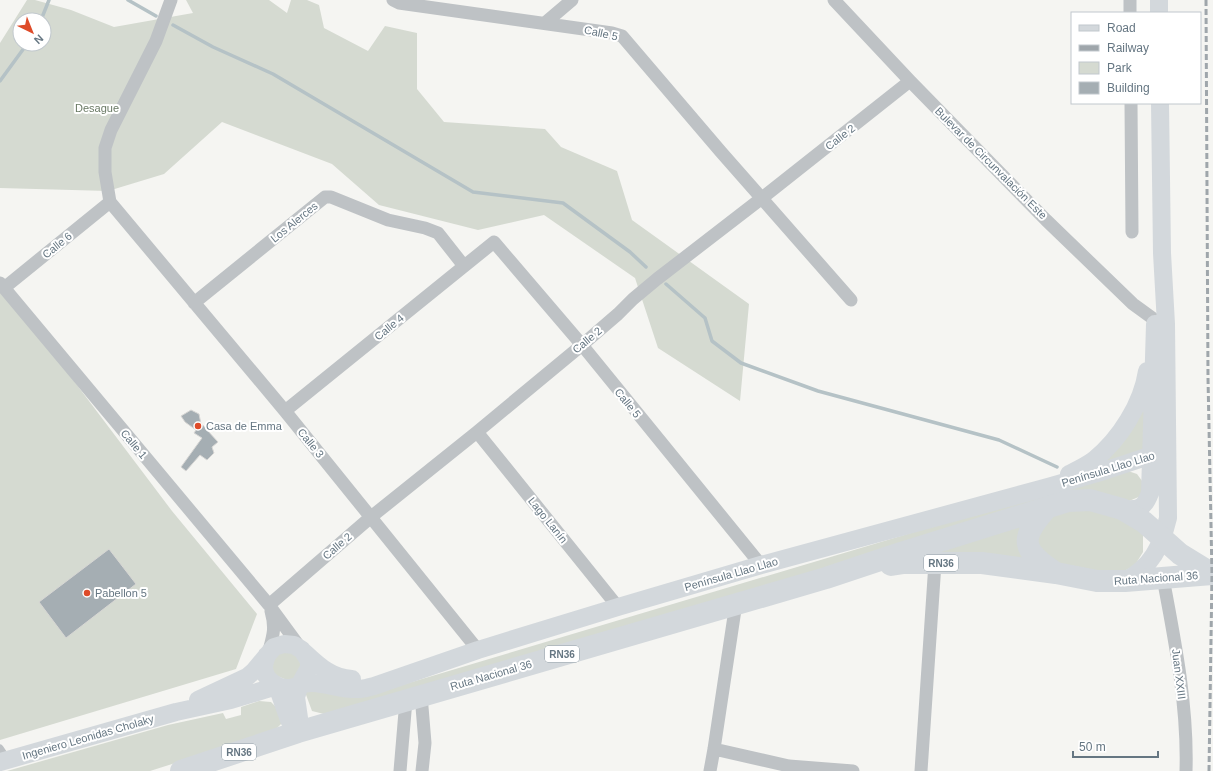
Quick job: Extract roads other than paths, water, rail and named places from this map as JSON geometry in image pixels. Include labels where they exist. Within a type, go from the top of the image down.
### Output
[{"type":"highway","name":"Ruta Nacional 36","points":[[188,770],[298,732],[826,578],[898,554],[1048,498],[1068,501],[1090,500],[1122,509],[1144,522],[1180,554],[1212,574]]},
{"type":"highway","name":"RN36","points":[[1048,498],[1030,529],[1027,539],[1028,546],[1040,562],[1056,573]]},
{"type":"highway","name":"Ruta Nacional 36","points":[[826,578],[904,563],[982,563],[1056,573],[1097,581],[1125,581],[1212,574]]},
{"type":"main road","points":[[1159,0],[1159,12]]},
{"type":"main road","points":[[1122,509],[1135,510],[1142,507],[1147,501],[1159,453],[1166,324],[1162,253],[1160,104]]},
{"type":"main road","points":[[1125,581],[1136,575],[1144,568],[1155,554],[1163,538],[1168,518],[1159,453],[1155,320],[1162,253]]},
{"type":"main road","name":"Península Llao Llao","points":[[1048,498],[1094,460],[1117,436],[1135,409],[1146,377],[1155,320]]},
{"type":"main road","name":"Península Llao Llao","points":[[300,684],[310,682],[360,689],[374,686],[478,650],[761,565],[1048,498],[1104,471],[1159,453]]},
{"type":"main road","points":[[176,712],[247,677],[274,647],[284,644],[294,644],[302,650],[309,661],[309,668],[300,684],[296,697],[299,718],[298,732]]},
{"type":"main road","name":"Península Llao Llao","points":[[302,650],[331,674],[348,679],[364,680],[417,671]]},
{"type":"main road","points":[[267,655],[264,667],[265,673],[277,686],[291,688],[300,684]]},
{"type":"main road","points":[[176,712],[231,700],[277,686]]},
{"type":"main road","points":[[277,686],[289,720],[298,732]]},
{"type":"main road","name":"Ingeniero Leonidas Cholaky","points":[[3,757],[176,712]]},
{"type":"street","points":[[110,202],[105,172],[105,148],[112,130],[156,41],[171,0]]},
{"type":"street","name":"Calle 5","points":[[393,0],[399,3],[545,23],[612,33],[622,36],[720,152],[851,300]]},
{"type":"street","points":[[545,23],[572,0]]},
{"type":"street","name":"Bulevar de Circunvalación Este","points":[[834,0],[910,81],[1101,273],[1133,304],[1155,320]]},
{"type":"street","points":[[1130,0],[1130,12]]},
{"type":"street","name":"Calle 2","points":[[269,605],[371,517],[582,345],[657,279],[910,81]]},
{"type":"street","points":[[1131,104],[1132,232]]},
{"type":"street","name":"Los Alerces","points":[[194,303],[325,197],[331,197],[388,220],[425,228],[438,233],[464,266]]},
{"type":"street","name":"Calle 6","points":[[2,285],[110,202]]},
{"type":"street","name":"Calle 3","points":[[110,202],[285,411],[478,650]]},
{"type":"street","name":"Calle 5","points":[[494,242],[582,345],[761,565]]},
{"type":"street","name":"Calle 4","points":[[285,411],[494,242]]},
{"type":"street","name":"Calle 1","points":[[2,285],[269,605],[302,650]]},
{"type":"street","name":"Lago Lanín","points":[[477,432],[618,608]]},
{"type":"street","points":[[921,771],[935,563]]},
{"type":"street","name":"Juan XXIII","points":[[1163,578],[1173,630],[1181,688],[1187,749],[1186,771]]},
{"type":"street","points":[[710,771],[736,603]]},
{"type":"street","name":"Calle 1","points":[[267,655],[274,633],[274,622],[269,605]]},
{"type":"street","points":[[400,771],[414,698]]},
{"type":"street","points":[[414,698],[425,743],[422,771]]},
{"type":"street","points":[[714,749],[789,766],[854,771]]},
{"type":"waterway","points":[[44,12],[49,0]]},
{"type":"waterway","points":[[128,0],[156,16]]},
{"type":"waterway","points":[[173,25],[213,47],[273,74],[473,192],[563,203],[630,252],[646,267]]},
{"type":"waterway","points":[[0,81],[21,52]]},
{"type":"waterway","points":[[666,284],[705,318],[712,341],[741,363],[818,391],[999,440],[1057,467]]},
{"type":"railway","points":[[1206,0],[1208,378],[1212,574],[1209,771]]},
{"type":"place","name":"Casa de Emma","points":[[198,426]]},
{"type":"place","name":"Pabellon 5","points":[[87,593]]},
{"type":"park label","name":"Desague","points":[[97,108]]}]
